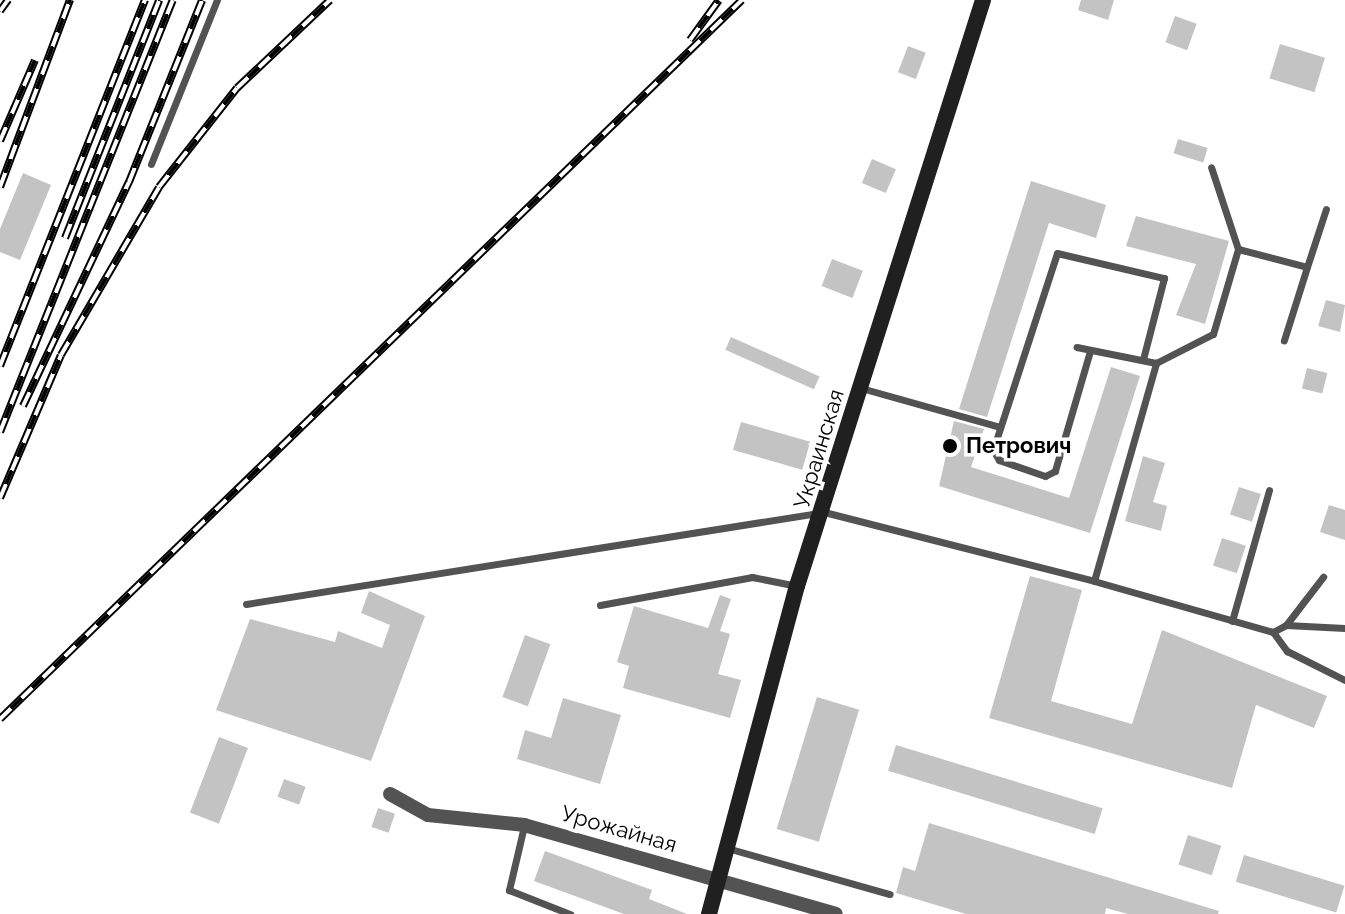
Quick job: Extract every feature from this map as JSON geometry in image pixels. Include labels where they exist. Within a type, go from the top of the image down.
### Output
[{"type":"street","name":"Украинская","points":[[709,914],[797,586],[824,512],[983,0]]},
{"type":"street","name":"Урожайная","points":[[390,794],[428,815],[524,825],[836,914]]},
{"type":"lane","points":[[151,164],[217,0]]},
{"type":"lane","points":[[1077,347],[1156,363],[1213,334],[1238,249],[1211,167]]},
{"type":"lane","points":[[1284,340],[1326,209]]},
{"type":"lane","points":[[1238,249],[1307,267]]},
{"type":"lane","points":[[1090,351],[1050,475],[999,460],[993,450],[1057,253],[1164,278],[1143,359]]},
{"type":"lane","points":[[1094,581],[1156,363]]},
{"type":"lane","points":[[861,388],[1000,427]]},
{"type":"lane","points":[[1232,621],[1269,490]]},
{"type":"lane","points":[[246,604],[824,512],[1094,581],[1273,632],[1287,651],[1345,680]]},
{"type":"lane","points":[[600,605],[752,577],[797,586]]},
{"type":"lane","points":[[1273,632],[1286,625],[1323,577]]},
{"type":"lane","points":[[1286,625],[1345,628]]},
{"type":"lane","points":[[524,825],[507,884],[512,894],[570,914]]},
{"type":"lane","points":[[727,848],[890,894]]},
{"type":"lane","points":[[532,914],[536,903]]},
{"type":"building","points":[[1081,0],[1114,0],[1108,20],[1078,10]]},
{"type":"building","points":[[1175,16],[1197,24],[1187,50],[1165,42]]},
{"type":"building","points":[[1280,44],[1325,58],[1314,92],[1269,78]]},
{"type":"building","points":[[908,46],[926,53],[916,79],[898,72]]},
{"type":"building","points":[[1178,139],[1208,148],[1203,162],[1174,153]]},
{"type":"building","points":[[872,159],[896,169],[886,193],[862,183]]},
{"type":"building","points":[[23,173],[51,185],[20,260],[0,252],[0,229]]},
{"type":"building","points":[[1031,181],[1106,205],[1096,238],[1049,223],[987,417],[959,409]]},
{"type":"building","points":[[1136,216],[1229,241],[1205,324],[1176,315],[1196,264],[1126,246]]},
{"type":"building","points":[[832,259],[863,271],[852,298],[822,286]]},
{"type":"building","points":[[1326,300],[1345,305],[1340,332],[1318,326]]},
{"type":"building","points":[[731,337],[820,376],[814,389],[725,350]]},
{"type":"building","points":[[1111,367],[1140,376],[1090,533],[939,486],[954,421],[984,429],[971,467],[1069,498]]},
{"type":"building","points":[[1307,368],[1327,373],[1322,393],[1302,388]]},
{"type":"building","points":[[741,422],[810,442],[802,470],[733,450]]},
{"type":"building","points":[[1143,456],[1165,463],[1153,502],[1167,506],[1161,531],[1125,521]]},
{"type":"building","points":[[1239,487],[1261,494],[1252,522],[1230,515]]},
{"type":"building","points":[[1329,505],[1345,510],[1345,540],[1320,532]]},
{"type":"building","points":[[1222,538],[1246,546],[1237,573],[1213,566]]},
{"type":"building","points":[[1030,576],[1082,590],[1051,701],[1132,724],[1162,630],[1327,696],[1314,728],[1256,705],[1232,788],[989,718]]},
{"type":"building","points":[[369,591],[425,616],[371,761],[216,710],[250,619],[335,642],[338,631],[382,648],[390,625],[361,613]]},
{"type":"building","points":[[720,595],[731,599],[720,631],[730,634],[718,674],[741,680],[730,718],[623,688],[629,666],[617,662],[634,606],[708,628]]},
{"type":"building","points":[[525,635],[550,644],[528,706],[502,697]]},
{"type":"building","points":[[817,697],[859,710],[819,842],[777,829]]},
{"type":"building","points":[[563,698],[621,715],[600,784],[517,759],[525,730],[551,738]]},
{"type":"building","points":[[219,737],[248,748],[219,824],[190,813]]},
{"type":"building","points":[[896,745],[1103,808],[1095,834],[888,771]]},
{"type":"building","points":[[284,779],[306,787],[299,805],[278,797]]},
{"type":"building","points":[[378,808],[395,814],[389,833],[371,827]]},
{"type":"building","points":[[929,823],[1219,911],[1218,914],[1128,914],[1106,908],[1105,914],[966,914],[896,893],[903,867],[915,871]]},
{"type":"building","points":[[1188,835],[1221,846],[1212,875],[1178,864]]},
{"type":"building","points":[[545,851],[652,890],[649,899],[687,914],[624,914],[534,881]]},
{"type":"building","points":[[1244,855],[1344,886],[1336,912],[1236,882]]},
{"type":"railway","points":[[0,11],[8,0]]},
{"type":"railway","points":[[0,187],[70,0]]},
{"type":"railway","points":[[0,366],[145,0]]},
{"type":"railway","points":[[65,238],[159,0]]},
{"type":"railway","points":[[0,432],[173,0]]},
{"type":"railway","points":[[23,406],[129,182],[202,0]]},
{"type":"railway","points":[[0,498],[61,355],[159,187],[237,88],[330,0]]},
{"type":"railway","points":[[690,40],[719,0]]},
{"type":"railway","points":[[0,719],[742,0]]},
{"type":"railway","points":[[0,141],[35,60]]},
{"type":"place","name":"Петрович","points":[[950,446]]}]
